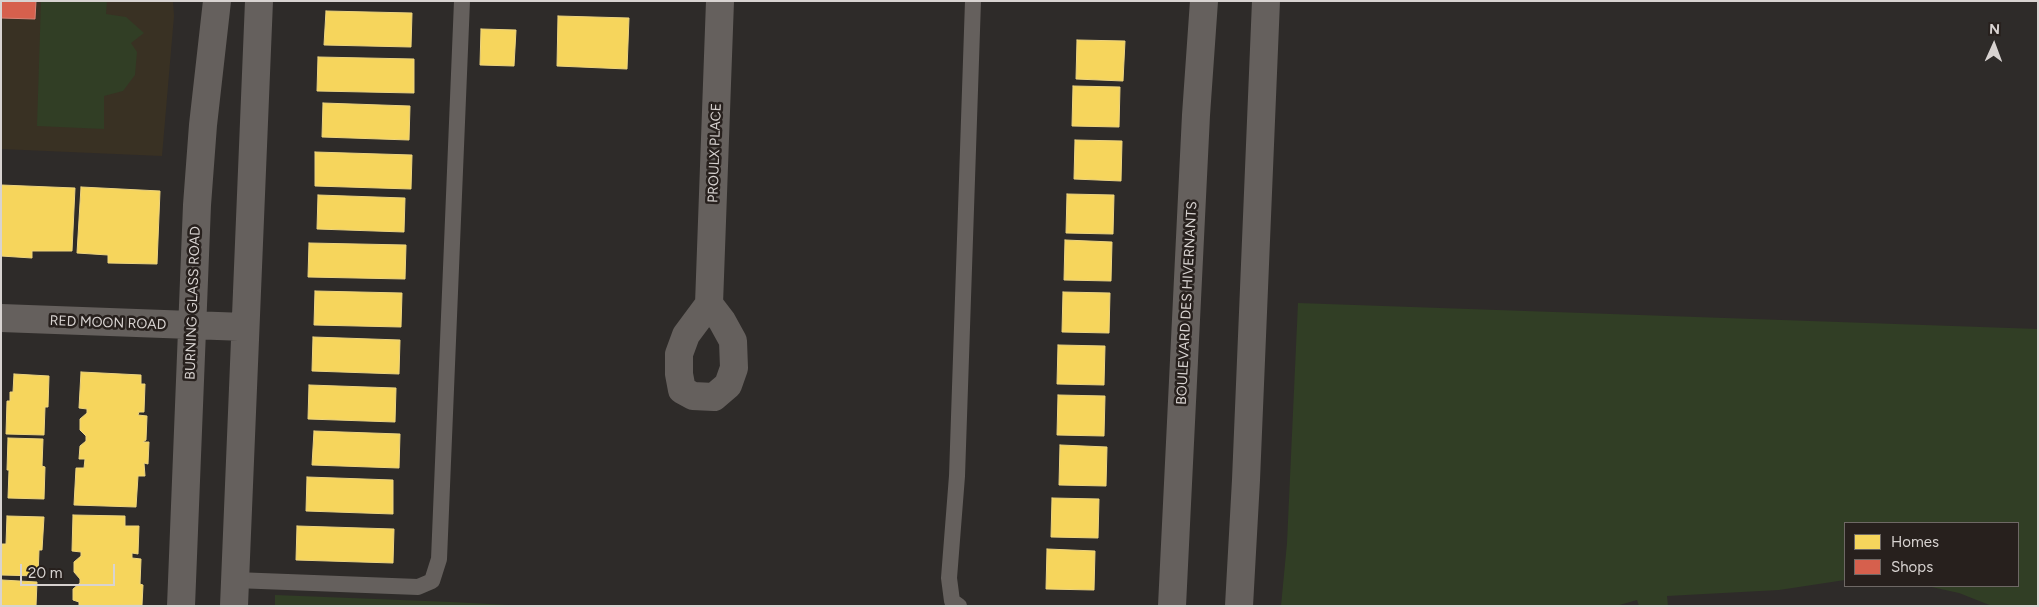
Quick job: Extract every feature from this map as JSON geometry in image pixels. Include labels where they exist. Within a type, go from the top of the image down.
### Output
[{"type":"street","name":"BURNING GLASS ROAD","points":[[181,606],[197,205],[203,125],[218,1]]},
{"type":"street","points":[[234,593],[259,1]]},
{"type":"street","name":"PROULX PLACE","points":[[709,304],[720,1]]},
{"type":"street","name":"BOULEVARD DES HIVERNANTS","points":[[1172,606],[1196,115],[1204,1]]},
{"type":"street","points":[[1239,606],[1266,1]]},
{"type":"street","name":"RED MOON ROAD","points":[[1,318],[245,327]]},
{"type":"lane","points":[[234,593],[418,587],[432,581],[438,559],[462,1]]},
{"type":"lane","points":[[959,606],[952,601],[950,578],[957,476],[973,1]]},
{"type":"shaded area","points":[[1,1],[173,1],[174,16],[162,156],[1,149]]},
{"type":"green space","points":[[41,1],[107,1],[106,14],[126,17],[144,33],[131,43],[137,52],[135,75],[123,91],[104,96],[104,129],[37,126]]},
{"type":"green space","points":[[1298,303],[2038,329],[2038,606],[1992,606],[1959,593],[1932,587],[2019,587],[2019,522],[1844,522],[1844,580],[1779,590],[1667,596],[1668,606],[1639,606],[1637,600],[1616,606],[1281,606],[1287,543]]},
{"type":"green space","points":[[275,595],[451,602],[528,606],[275,606]]},
{"type":"building: Homes","points":[[326,11],[412,13],[411,47],[324,45]]},
{"type":"building: Homes","points":[[558,16],[629,18],[627,69],[557,66]]},
{"type":"building: Homes","points":[[481,29],[516,30],[514,66],[480,65]]},
{"type":"building: Homes","points":[[1077,40],[1125,41],[1123,81],[1076,79]]},
{"type":"building: Homes","points":[[318,57],[414,59],[414,93],[317,91]]},
{"type":"building: Homes","points":[[1073,86],[1120,87],[1119,127],[1072,126]]},
{"type":"building: Homes","points":[[323,103],[410,106],[409,140],[322,137]]},
{"type":"building: Homes","points":[[1075,140],[1122,141],[1121,181],[1074,179]]},
{"type":"building: Homes","points":[[315,152],[412,155],[411,189],[315,186]]},
{"type":"building: Homes","points":[[1,185],[75,188],[72,251],[32,251],[32,258],[1,256]]},
{"type":"building: Homes","points":[[81,187],[160,191],[157,264],[108,263],[108,255],[77,253]]},
{"type":"building: Homes","points":[[1067,194],[1114,195],[1113,234],[1066,233]]},
{"type":"building: Homes","points":[[318,195],[405,198],[404,232],[317,229]]},
{"type":"building: Homes","points":[[1065,240],[1112,242],[1111,281],[1064,280]]},
{"type":"building: Homes","points":[[309,243],[406,245],[405,279],[308,277]]},
{"type":"building: Homes","points":[[315,291],[402,293],[401,327],[314,325]]},
{"type":"building: Homes","points":[[1063,292],[1110,293],[1109,333],[1062,332]]},
{"type":"building: Homes","points":[[313,337],[400,340],[399,374],[312,371]]},
{"type":"building: Homes","points":[[1058,345],[1105,346],[1104,385],[1057,384]]},
{"type":"building: Homes","points":[[81,372],[141,375],[141,384],[145,384],[144,412],[139,412],[138,415],[147,416],[146,440],[143,442],[149,442],[148,464],[144,463],[145,476],[138,476],[136,507],[74,505],[76,468],[84,468],[85,459],[79,459],[80,446],[86,441],[86,436],[80,430],[80,419],[87,413],[87,409],[79,408]]},
{"type":"building: Homes","points":[[14,374],[49,376],[48,407],[45,407],[44,435],[6,434],[7,401],[10,401],[10,392],[13,392]]},
{"type":"building: Homes","points":[[309,385],[396,388],[395,422],[308,419]]},
{"type":"building: Homes","points":[[1058,395],[1105,396],[1104,436],[1057,435]]},
{"type":"building: Homes","points":[[314,431],[400,434],[399,468],[312,465]]},
{"type":"building: Homes","points":[[8,438],[43,439],[42,466],[45,467],[44,499],[8,498]]},
{"type":"building: Homes","points":[[1060,445],[1107,447],[1106,486],[1059,485]]},
{"type":"building: Homes","points":[[307,477],[393,480],[393,514],[306,511]]},
{"type":"building: Homes","points":[[1052,498],[1099,499],[1098,538],[1051,537]]},
{"type":"building: Homes","points":[[73,515],[125,516],[125,526],[139,526],[138,554],[132,553],[132,558],[141,559],[140,584],[143,585],[142,605],[79,606],[79,602],[73,600],[73,589],[80,583],[80,579],[74,572],[74,562],[81,556],[81,552],[72,551]]},
{"type":"building: Homes","points":[[7,516],[44,517],[42,550],[39,550],[38,576],[1,575],[2,544],[6,544]]},
{"type":"building: Homes","points":[[297,526],[394,529],[393,563],[296,560]]},
{"type":"building: Homes","points":[[1047,549],[1095,551],[1094,590],[1046,589]]},
{"type":"building: Homes","points":[[2,580],[37,582],[36,606],[1,606]]},
{"type":"building: Shops","points":[[1,1],[36,1],[35,19],[1,18]]}]
